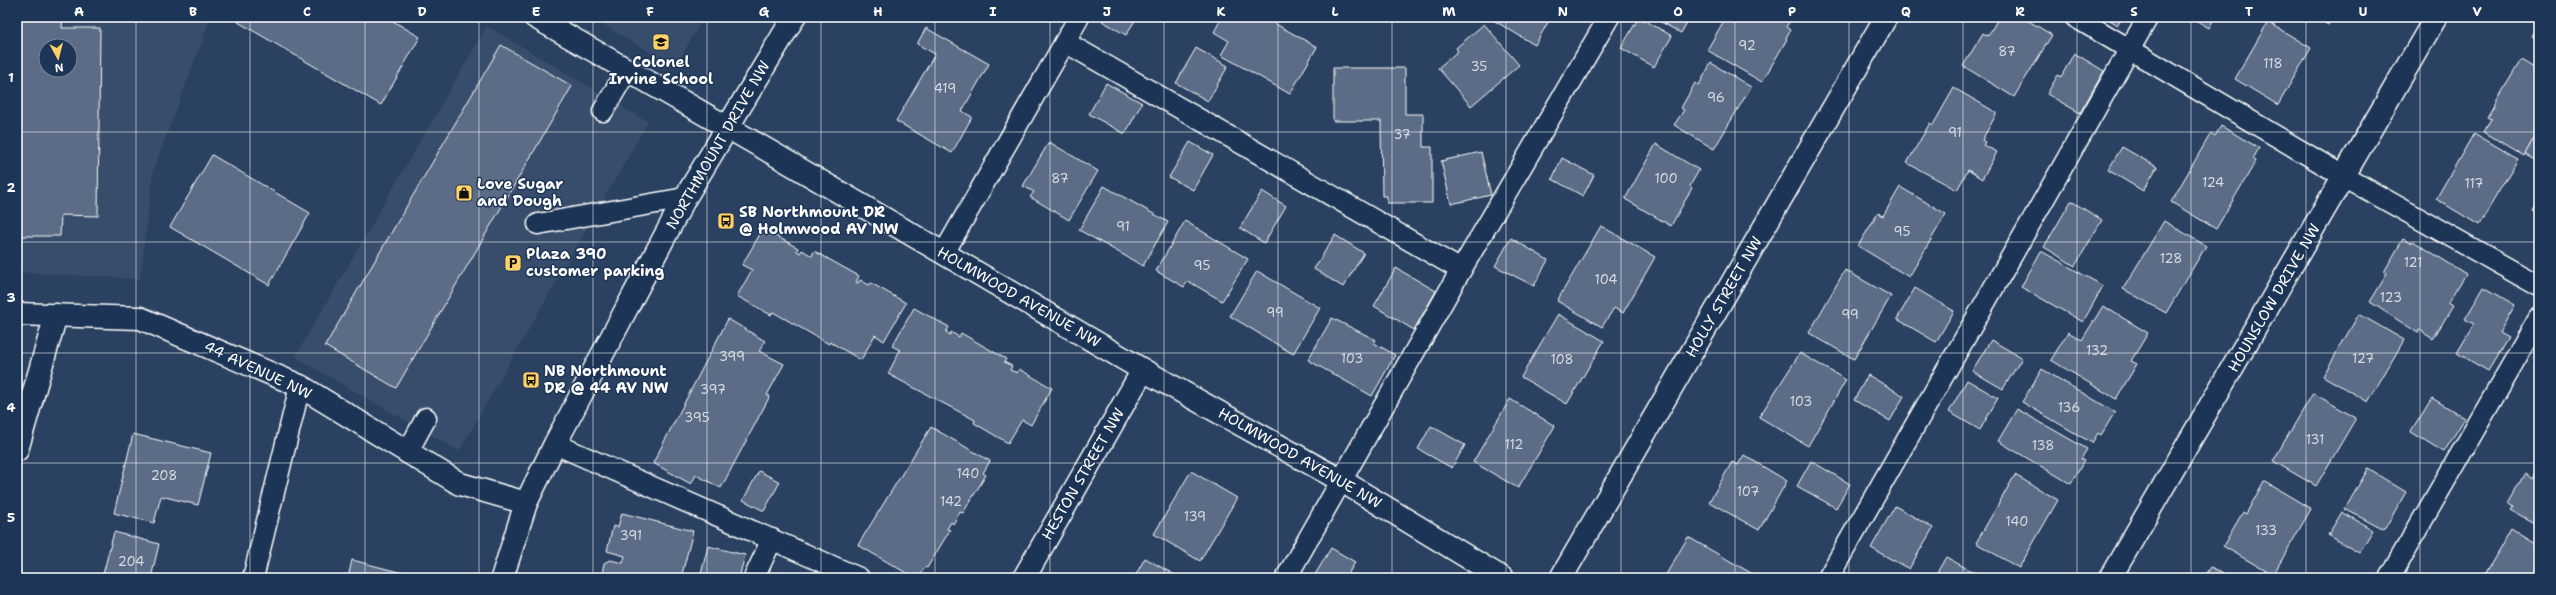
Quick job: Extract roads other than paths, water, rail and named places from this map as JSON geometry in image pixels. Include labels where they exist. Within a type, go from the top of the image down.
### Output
[{"type":"street","name":"HOLMWOOD AVENUE NW","points":[[535,17],[728,127],[1143,370],[1342,481],[1502,578]]},
{"type":"street","name":"NORTHMOUNT DRIVE NW","points":[[502,578],[526,503],[555,444],[685,198],[794,17]]},
{"type":"street","name":"HOLLY STREET NW","points":[[1561,578],[1886,17]]},
{"type":"street","name":"HOUNSLOW DRIVE NW","points":[[2110,578],[2345,177],[2436,17]]},
{"type":"street","name":"44 AVENUE NW","points":[[17,314],[140,318],[300,386],[407,453],[460,484],[526,503]]},
{"type":"street","points":[[17,450],[56,315]]},
{"type":"street","name":"HESTON STREET NW","points":[[1024,578],[1143,370]]},
{"type":"lane","points":[[944,253],[1079,17]]},
{"type":"lane","points":[[1286,578],[1460,270],[1609,17]]},
{"type":"lane","points":[[2075,17],[2345,177],[2539,286]]},
{"type":"lane","points":[[1828,578],[2148,17]]},
{"type":"lane","points":[[1065,42],[1460,270]]},
{"type":"lane","points":[[603,111],[627,70]]},
{"type":"lane","points":[[538,224],[685,198]]},
{"type":"lane","points":[[2389,578],[2539,318]]},
{"type":"lane","points":[[253,578],[300,386]]},
{"type":"lane","points":[[407,453],[426,418]]},
{"type":"lane","points":[[555,444],[859,578]]},
{"type":"lane","points":[[754,578],[772,539]]},
{"type":"place","name":"Colonel Irvine School","points":[[661,42]]},
{"type":"place","name":"Love Sugar and Dough","points":[[464,193]]},
{"type":"place","name":"SB Northmount DR @ Holmwood AV NW","points":[[726,221]]},
{"type":"place","name":"Plaza 390 customer parking","points":[[513,263]]},
{"type":"place","name":"NB Northmount DR @ 44 AV NW","points":[[531,380]]}]
